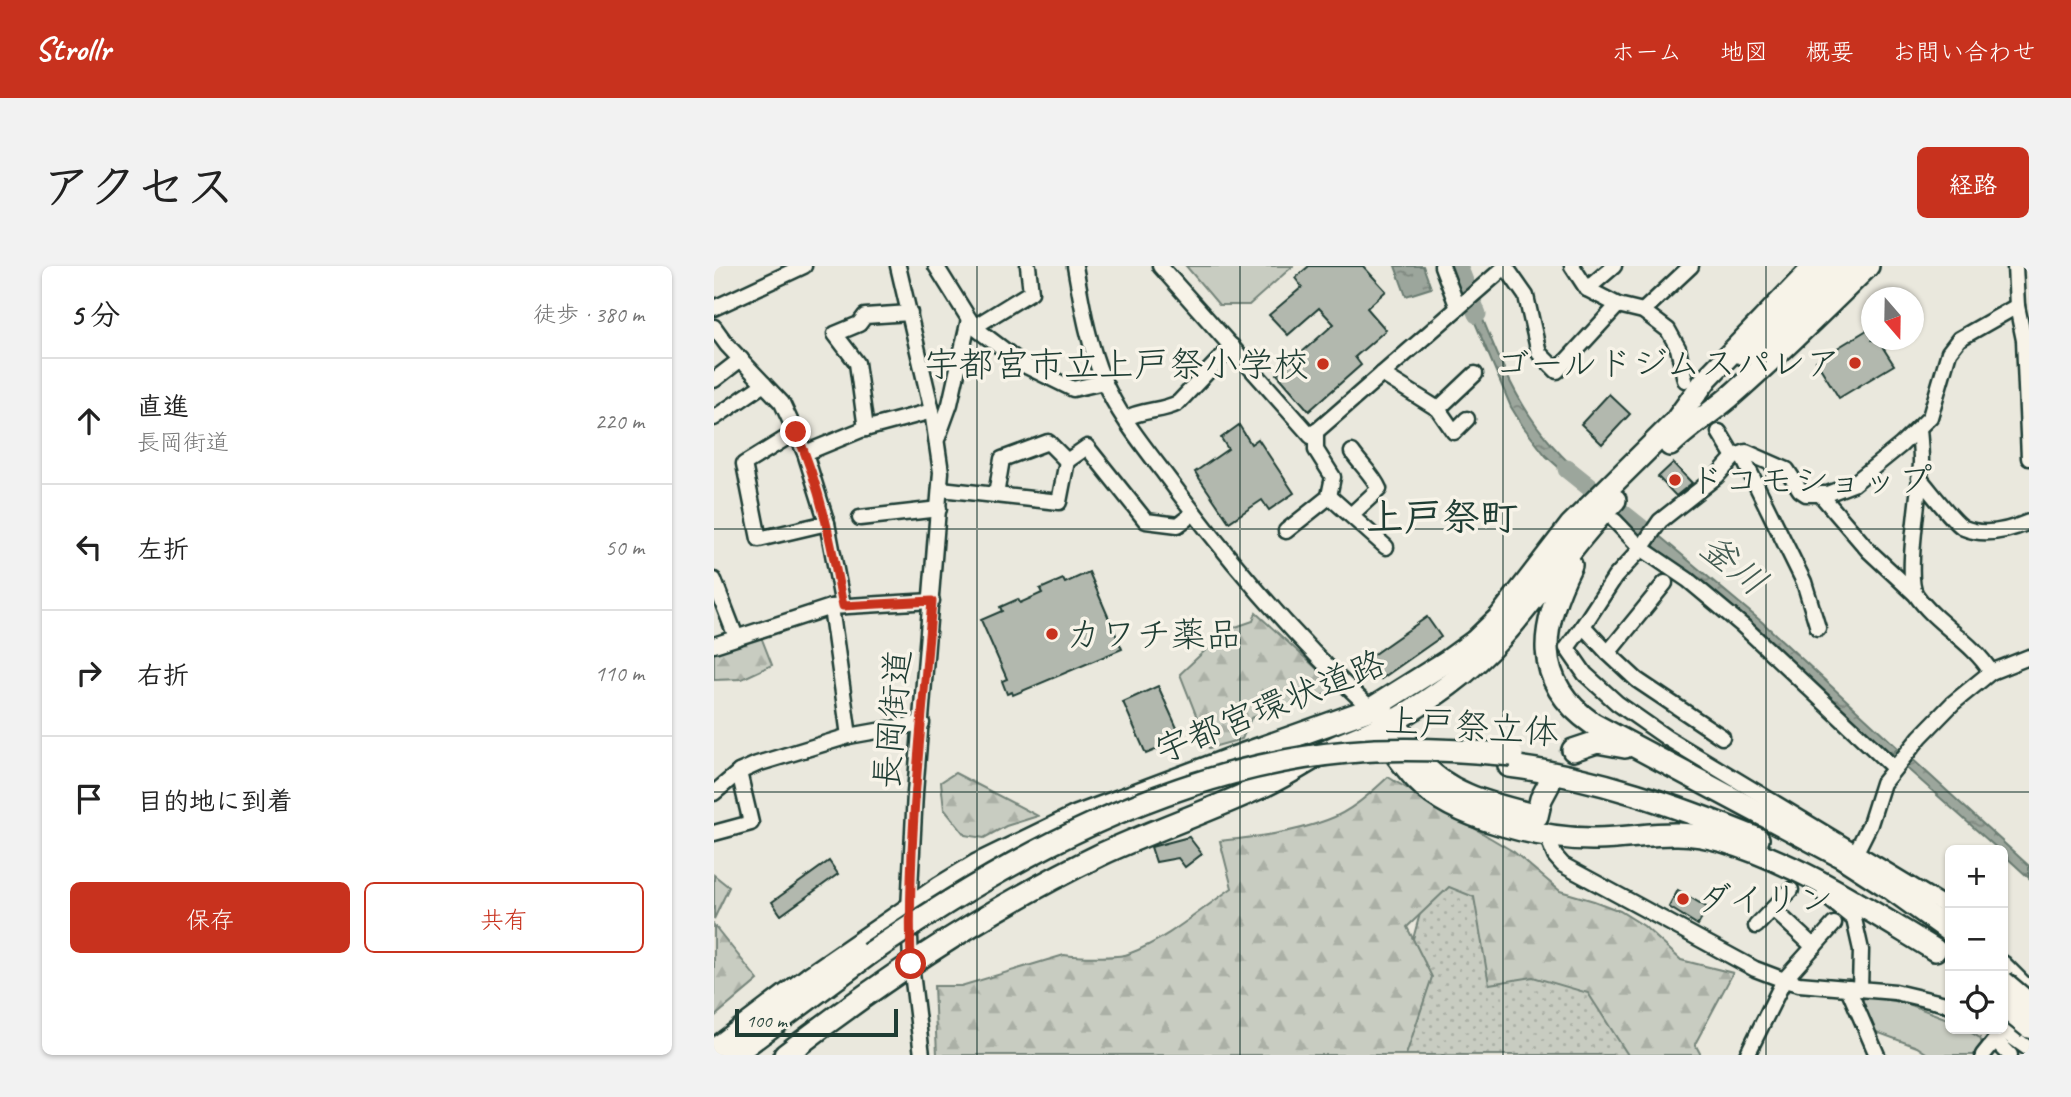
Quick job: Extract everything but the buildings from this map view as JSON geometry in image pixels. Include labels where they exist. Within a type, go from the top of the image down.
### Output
[{"type":"highway","points":[[1681,424],[1707,378],[1815,266]]},
{"type":"highway","points":[[1681,424],[1731,396],[1868,266]]},
{"type":"highway","name":"宇都宮環状道路","points":[[785,1055],[911,964],[1068,871],[1165,826],[1260,788],[1381,719],[1449,685],[1508,632],[1632,472],[1681,424]]},
{"type":"highway","points":[[1601,514],[1575,557],[1553,605],[1546,641],[1549,668],[1560,694],[1581,715],[1676,767],[1781,843],[1826,884],[1945,951]]},
{"type":"highway","points":[[1381,719],[1444,783],[1483,801],[1537,816],[1541,799],[1549,784]]},
{"type":"highway","points":[[1381,719],[1419,783],[1444,801],[1497,822],[1547,836],[1597,839],[1681,832],[1724,841],[1781,843],[1842,857],[1945,926]]},
{"type":"highway","name":"宇都宮環状道路","points":[[714,1050],[808,978],[977,865],[1076,817],[1233,758],[1381,719]]},
{"type":"highway","points":[[1573,750],[1597,743],[1610,744],[1631,749],[1676,767]]},
{"type":"highway","name":"上戸祭立体","points":[[750,1055],[925,916],[1024,858],[1127,809],[1209,781],[1298,759],[1347,752],[1443,750],[1511,761],[1547,760],[1648,784],[1701,800],[1781,843]]},
{"type":"highway","name":"上戸祭立体","points":[[733,1055],[873,958]]},
{"type":"highway","points":[[2008,986],[2029,1004]]},
{"type":"highway","points":[[2008,1010],[2029,1027]]},
{"type":"main road","name":"宇都宮環状道路","points":[[1681,424],[1834,266]]},
{"type":"main road","name":"宇都宮環状道路","points":[[1681,424],[1852,266]]},
{"type":"street","points":[[714,308],[804,266]]},
{"type":"street","name":"長岡街道","points":[[898,266],[932,411],[941,489],[911,850],[909,909],[911,964],[922,1055]]},
{"type":"street","points":[[956,266],[938,270],[972,323],[1024,365],[1073,389],[1104,382]]},
{"type":"street","points":[[937,438],[950,404],[972,323],[1031,292],[1028,266]]},
{"type":"street","points":[[1075,266],[1089,339],[1104,382],[1125,419],[1194,513],[1255,588],[1347,687],[1381,719]]},
{"type":"street","points":[[1160,266],[1311,436],[1505,266],[1527,296],[1539,353],[1557,371],[1618,305]]},
{"type":"street","points":[[1442,266],[1458,308]]},
{"type":"street","points":[[1572,266],[1587,289],[1618,305],[1643,310],[1668,330],[1678,348],[1685,380]]},
{"type":"street","points":[[1587,289],[1614,266]]},
{"type":"street","points":[[1643,310],[1691,266]]},
{"type":"street","points":[[2015,266],[2017,306],[2024,340],[2029,458]]},
{"type":"street","points":[[1946,908],[1667,738],[1617,703],[1585,674],[1567,648],[1615,577],[1641,548],[1660,521],[1717,476],[1737,456],[1746,452],[1787,470],[1800,491],[1806,494],[1827,494],[1853,484],[1930,417],[1949,352],[1959,339],[2017,306]]},
{"type":"street","points":[[866,429],[858,363],[835,334],[859,324],[865,316],[910,313]]},
{"type":"street","points":[[714,327],[782,403],[805,453],[827,523],[849,736]]},
{"type":"street","points":[[1125,419],[1136,413],[1168,408],[1178,403],[1232,346]]},
{"type":"street","points":[[714,380],[741,359]]},
{"type":"street","points":[[1382,374],[1438,409],[1454,432],[1467,419]]},
{"type":"street","points":[[1438,409],[1475,374]]},
{"type":"street","points":[[714,418],[764,384]]},
{"type":"street","points":[[805,453],[866,429],[932,411]]},
{"type":"street","points":[[1914,593],[1912,561],[1921,463],[1919,429]]},
{"type":"street","points":[[1286,531],[1331,496],[1333,477],[1316,450],[1316,431]]},
{"type":"street","points":[[796,432],[744,464],[759,539],[827,523]]},
{"type":"street","points":[[1719,432],[1737,456],[1804,582],[1818,628]]},
{"type":"street","points":[[996,495],[1002,460],[1048,442],[1067,461]]},
{"type":"street","points":[[941,489],[1059,502],[1067,461],[1087,447],[1146,521],[1178,525],[1194,513]]},
{"type":"street","points":[[1351,515],[1380,489],[1352,452]]},
{"type":"street","points":[[1919,478],[1962,527],[1977,531],[2003,531],[2029,522]]},
{"type":"street","points":[[1820,494],[1869,551],[1926,607],[1982,656],[1991,672]]},
{"type":"street","points":[[1331,496],[1386,547]]},
{"type":"street","points":[[860,517],[939,509]]},
{"type":"street","points":[[1601,514],[1743,626],[1895,766]]},
{"type":"street","points":[[714,580],[736,637]]},
{"type":"street","points":[[1608,653],[1665,583]]},
{"type":"street","points":[[714,645],[837,606],[932,601]]},
{"type":"street","points":[[1583,625],[1637,680],[1722,737]]},
{"type":"street","points":[[1856,852],[1870,824],[1883,783],[1920,737],[1953,703],[1991,672],[2029,657]]},
{"type":"street","points":[[714,793],[739,772],[849,736],[922,723]]},
{"type":"street","points":[[714,833],[751,823],[739,772]]},
{"type":"street","points":[[1537,816],[1555,856],[1563,865],[1755,969],[1799,984],[1895,992],[1945,1003]]},
{"type":"street","points":[[1756,926],[1791,890]]},
{"type":"street","points":[[1824,895],[1854,919],[1861,950],[1854,988],[1877,1055]]},
{"type":"street","points":[[1773,909],[1814,947]]},
{"type":"street","points":[[1746,1055],[1784,981],[1834,924]]},
{"type":"street","points":[[2008,968],[2029,989],[2008,1019]]},
{"type":"street","points":[[1983,1055],[1998,1034]]},
{"type":"street","points":[[2001,1034],[2010,1055]]},
{"type":"street","points":[[2005,1034],[2029,1049]]},
{"type":"green space","points":[[1186,266],[1293,266],[1249,305],[1219,305]]},
{"type":"green space","points":[[1256,613],[1340,690],[1251,718],[1242,739],[1209,748],[1180,674],[1227,630],[1253,621]]},
{"type":"green space","points":[[758,629],[772,665],[742,679],[714,680],[714,650]]},
{"type":"green space","points":[[955,773],[1038,816],[1006,826],[984,838],[965,835],[944,809],[941,782]]},
{"type":"green space","points":[[1388,777],[1514,852],[1560,891],[1620,911],[1644,926],[1681,960],[1733,973],[1695,1044],[1701,1055],[1628,1055],[1588,993],[1533,977],[1489,984],[1474,897],[1449,887],[1407,927],[1432,977],[1406,1055],[937,1055],[934,986],[961,986],[1064,955],[1115,956],[1142,948],[1182,924],[1232,888],[1220,841],[1288,831],[1335,817],[1367,796]]},
{"type":"green space","points":[[1434,863],[1673,1055],[1383,1055]]},
{"type":"green space","points":[[714,875],[729,887],[714,919]]},
{"type":"green space","points":[[714,925],[758,980],[714,1017]]},
{"type":"green space","points":[[1866,996],[1906,1003],[1945,1018],[1945,1034],[1973,1034],[1980,1038],[1983,1047],[1975,1055],[1929,1055],[1917,1047],[1871,1030],[1861,1002]]},
{"type":"water","points":[[1395,266],[1423,266],[1431,288],[1406,296]]},
{"type":"water","points":[[1475,300],[1520,400],[1550,442],[1591,482],[1583,489],[1546,456],[1511,407],[1468,306]]},
{"type":"water","points":[[1626,507],[1650,528],[1642,537],[1617,516]]},
{"type":"water","points":[[1657,534],[1762,622],[1898,748],[1892,754],[1747,621],[1650,543]]},
{"type":"water","points":[[1909,756],[2006,845],[1993,845],[1902,764]]},
{"type":"water","points":[[2008,847],[2029,866],[2029,878],[2008,859]]},
{"type":"waterway","name":"釜川","points":[[1458,266],[1477,314]]},
{"type":"waterway","name":"釜川","points":[[1567,469],[1642,529]]},
{"type":"tunnel","points":[[1549,784],[1558,766],[1573,750]]},
{"type":"place","name":"ゴールドジムスパレア","points":[[1855,363]]},
{"type":"place","name":"宇都宮市立上戸祭小学校","points":[[1323,364]]},
{"type":"place","name":"ドコモショップ","points":[[1675,480]]},
{"type":"place","name":"カワチ薬品","points":[[1052,634]]},
{"type":"place","name":"ダイリン","points":[[1683,899]]},
{"type":"district","name":"上戸祭町","points":[[1442,517]]},
{"type":"route","points":[[796,432],[827,523],[843,606],[932,601],[911,850],[911,964]]}]
